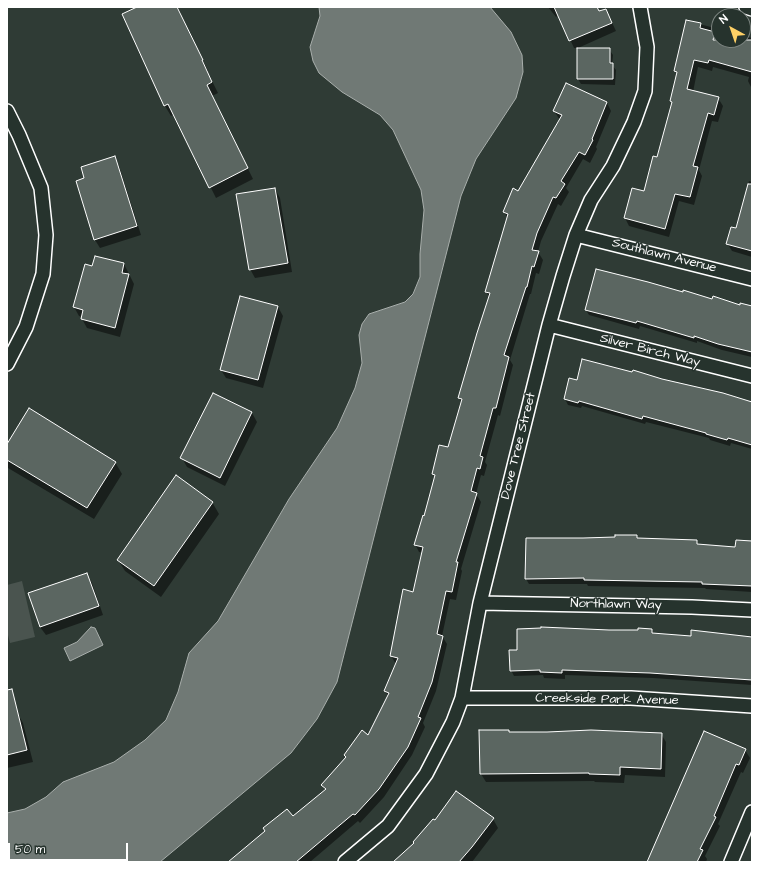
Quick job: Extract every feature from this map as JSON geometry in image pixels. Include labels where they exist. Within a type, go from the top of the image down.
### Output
[{"type":"street","name":"Dove Tree Street","points":[[344,862],[388,826],[426,774],[453,722],[462,698],[480,603],[549,326],[563,276],[576,235],[591,200],[613,166],[634,122],[645,91],[647,47],[640,7]]},
{"type":"street","points":[[746,7],[752,9]]},
{"type":"street","points":[[7,111],[19,134],[41,188],[46,235],[43,274],[26,327],[7,364]]},
{"type":"street","name":"Southlawn Avenue","points":[[576,235],[752,279]]},
{"type":"street","name":"Silver Birch Way","points":[[549,326],[752,376]]},
{"type":"street","name":"Northlawn Way","points":[[480,603],[692,607],[752,610]]},
{"type":"street","name":"Creekside Park Avenue","points":[[462,698],[631,698],[752,706]]},
{"type":"street","points":[[731,862],[752,812]]},
{"type":"shaded area","points":[[319,7],[490,7],[511,32],[522,55],[523,72],[516,98],[476,159],[461,196],[337,682],[317,719],[291,753],[160,862],[7,862],[7,813],[25,809],[46,797],[63,782],[114,762],[145,740],[166,720],[178,692],[189,653],[218,621],[289,499],[337,428],[355,388],[362,363],[359,335],[362,324],[369,314],[405,302],[413,294],[420,277],[420,254],[424,210],[421,190],[393,130],[380,115],[342,92],[319,73],[313,61],[310,47],[320,16]]},
{"type":"shaded area","points":[[22,581],[35,637],[10,643],[7,631],[7,585]]},
{"type":"shaded area","points":[[91,627],[95,628],[103,645],[70,661],[64,648],[77,642]]},
{"type":"building","points":[[137,7],[177,7],[212,82],[207,85],[248,168],[209,188],[168,104],[164,106],[122,14]]},
{"type":"building","points":[[554,7],[597,7],[599,11],[606,9],[612,23],[569,41]]},
{"type":"building","points":[[686,20],[701,23],[700,28],[711,31],[711,48],[751,48],[752,40],[752,72],[709,60],[708,63],[694,60],[687,89],[719,97],[714,115],[708,113],[693,166],[698,167],[690,197],[675,194],[665,229],[624,218],[632,188],[644,191],[653,156],[657,157],[672,102],[670,101],[677,72],[674,71]]},
{"type":"building","points":[[577,48],[610,48],[610,63],[613,63],[613,79],[577,79]]},
{"type":"building","points":[[566,83],[607,102],[592,139],[593,140],[585,155],[579,152],[561,181],[565,184],[556,198],[553,197],[537,233],[532,250],[539,251],[534,267],[532,266],[527,287],[504,355],[509,357],[496,408],[493,408],[480,456],[483,457],[480,469],[477,468],[471,491],[477,493],[456,562],[458,562],[452,592],[446,591],[437,634],[443,636],[432,682],[418,717],[421,718],[408,747],[379,789],[355,815],[353,814],[296,862],[228,862],[265,831],[263,828],[287,809],[293,816],[326,789],[321,785],[346,757],[344,755],[362,730],[368,735],[389,693],[384,691],[398,658],[390,656],[403,589],[413,592],[423,547],[414,545],[423,515],[424,516],[435,475],[432,474],[439,445],[448,447],[462,399],[458,398],[490,293],[485,292],[508,214],[503,212],[513,188],[518,191],[562,115],[553,111]]},
{"type":"building","points":[[115,156],[137,226],[94,240],[76,181],[84,178],[81,167]]},
{"type":"building","points":[[748,184],[752,184],[752,251],[726,244],[731,227],[736,228]]},
{"type":"building","points":[[275,188],[288,263],[249,270],[236,194]]},
{"type":"building","points":[[95,256],[124,263],[122,273],[129,274],[115,328],[81,319],[83,310],[73,307],[85,264],[92,266]]},
{"type":"building","points":[[596,269],[683,292],[683,290],[712,299],[713,296],[740,305],[740,303],[752,306],[752,352],[718,344],[694,336],[694,338],[637,321],[636,323],[585,310]]},
{"type":"building","points":[[240,296],[278,306],[258,380],[220,370]]},
{"type":"building","points":[[582,359],[632,372],[633,370],[752,402],[752,445],[728,438],[727,440],[643,416],[642,419],[579,401],[578,403],[564,399],[569,378],[577,380]]},
{"type":"building","points":[[213,393],[252,412],[220,478],[180,458]]},
{"type":"building","points":[[29,408],[116,462],[87,508],[7,460],[7,444]]},
{"type":"building","points":[[176,475],[213,502],[154,586],[117,560]]},
{"type":"building","points":[[615,535],[637,535],[637,538],[697,540],[697,544],[735,547],[736,540],[752,541],[752,586],[702,584],[702,582],[584,580],[584,578],[525,579],[526,538],[615,537]]},
{"type":"building","points":[[87,573],[99,606],[40,627],[28,593]]},
{"type":"building","points":[[541,627],[609,630],[638,630],[638,628],[652,629],[652,633],[691,636],[691,630],[752,637],[752,680],[650,673],[562,670],[562,673],[540,672],[540,670],[510,671],[509,650],[517,650],[517,629]]},
{"type":"building","points":[[12,689],[27,750],[7,755],[7,690]]},
{"type":"building","points":[[479,730],[547,732],[591,730],[662,733],[661,769],[620,767],[620,775],[589,773],[480,774]]},
{"type":"building","points":[[704,731],[746,749],[739,765],[736,764],[714,816],[716,817],[700,849],[703,850],[697,862],[647,862]]},
{"type":"building","points":[[456,791],[494,818],[459,862],[393,862],[414,843],[413,842],[433,819],[435,820]]}]
